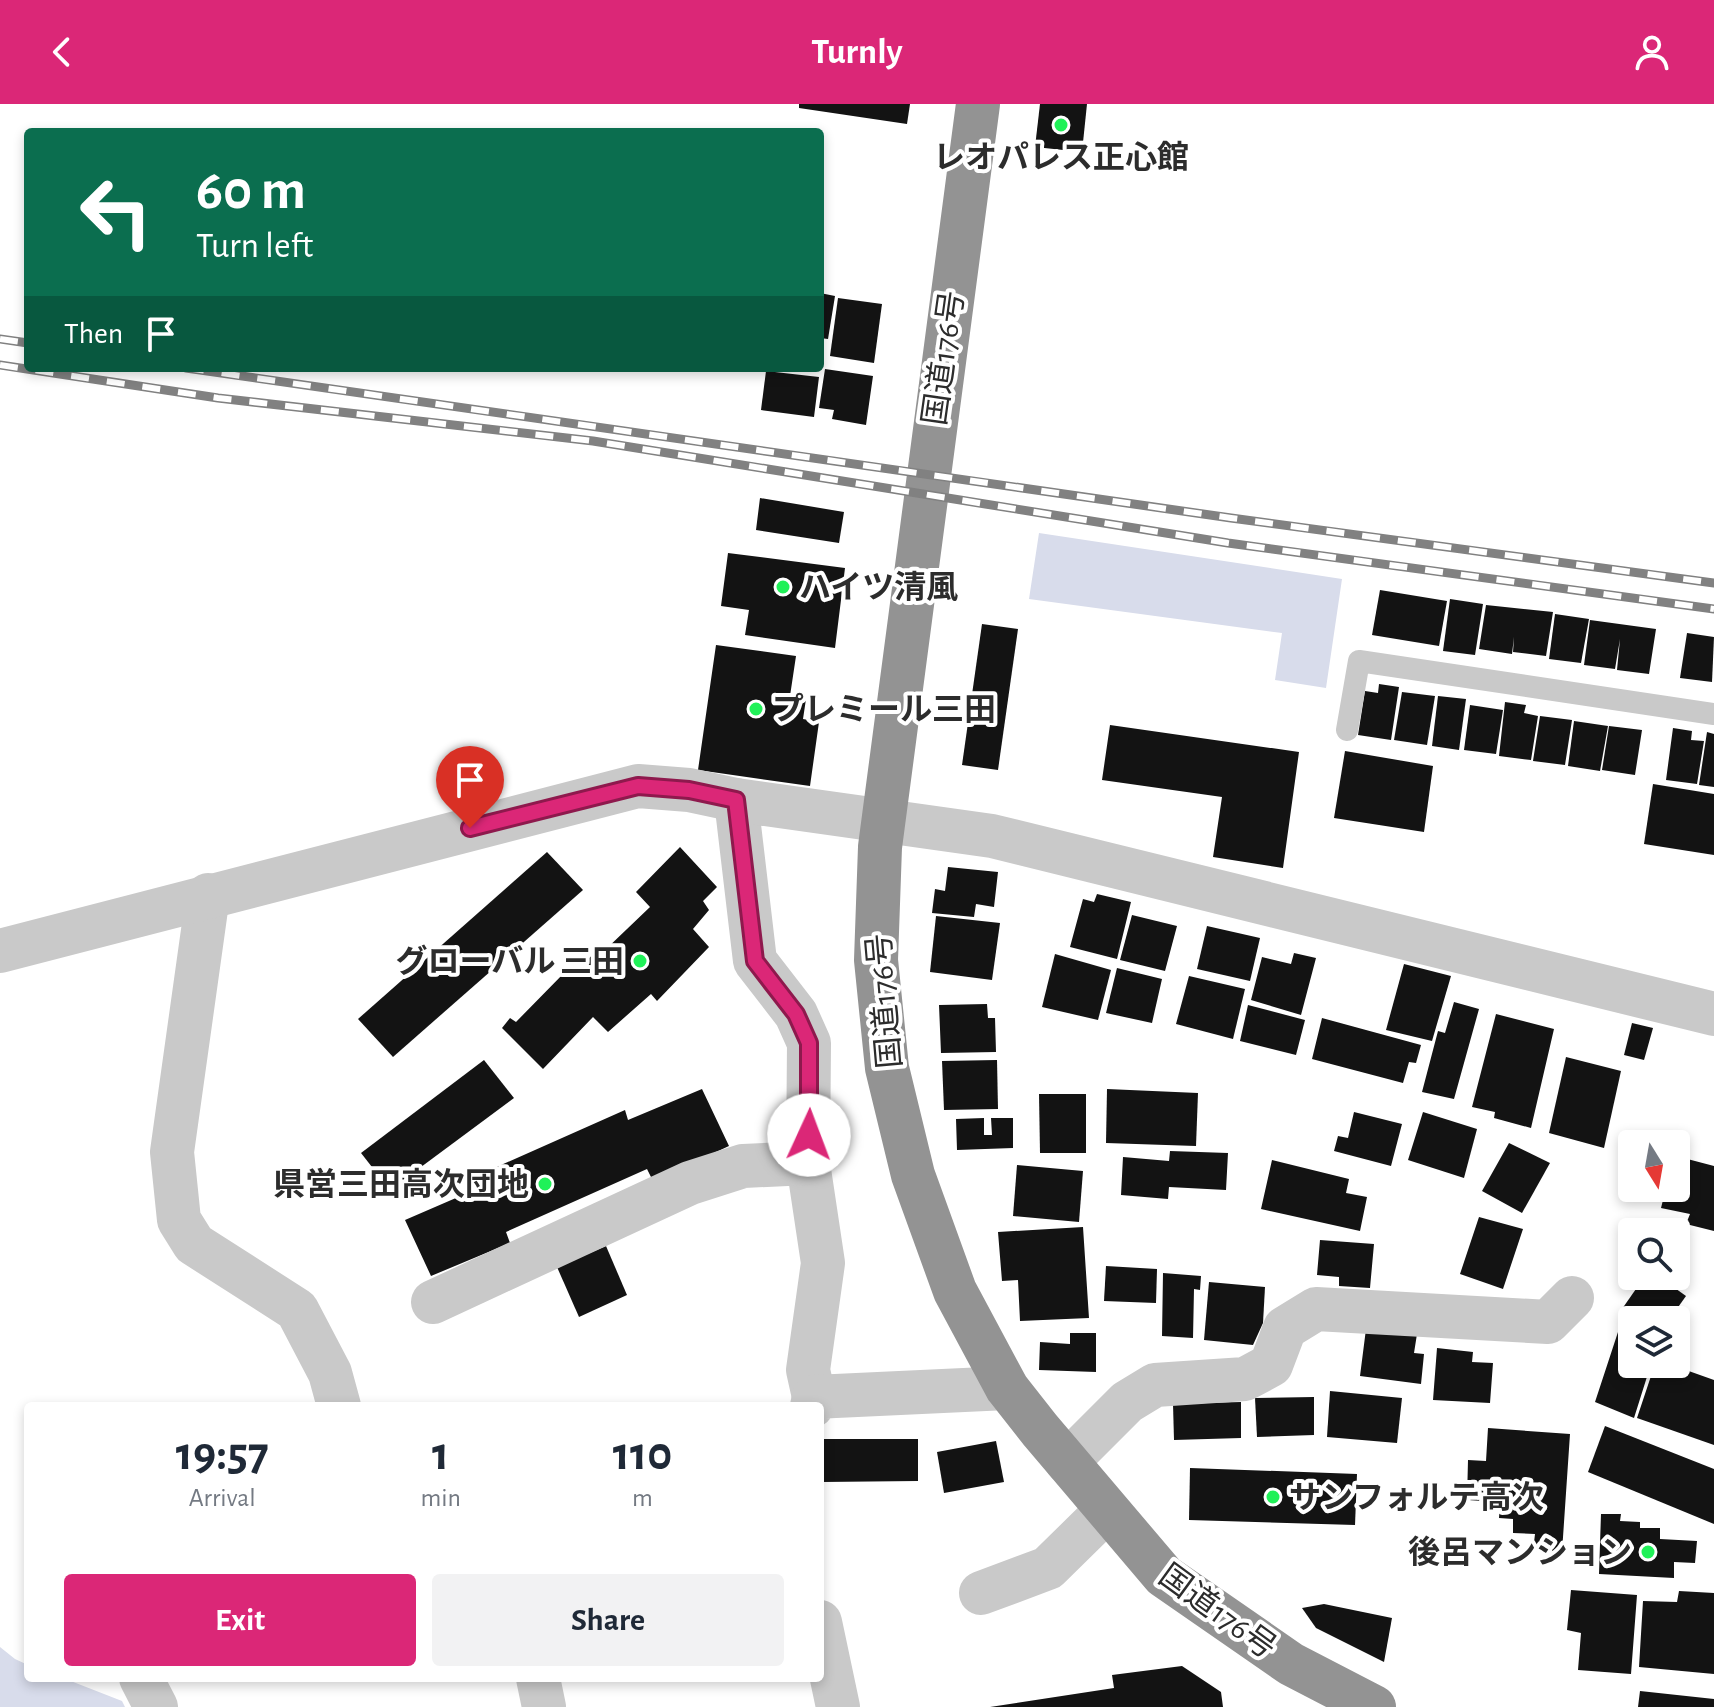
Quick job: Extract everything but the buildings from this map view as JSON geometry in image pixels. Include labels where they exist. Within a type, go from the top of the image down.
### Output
[{"type":"highway","name":"国道176号","points":[[978,104],[880,847],[876,960],[887,1068],[913,1175],[955,1291],[1007,1388],[1164,1576],[1291,1664],[1353,1702]]},
{"type":"street","points":[[0,951],[638,786],[689,790],[736,800],[992,836],[1714,1014]]},
{"type":"street","points":[[736,800],[755,961],[796,1014],[809,1043],[808,1163],[823,1263],[808,1370],[813,1402],[1007,1388]]},
{"type":"street","points":[[208,895],[172,1152],[179,1220],[194,1244],[297,1310],[330,1373],[338,1402]]},
{"type":"street","points":[[433,1302],[690,1183],[743,1166],[808,1163]]},
{"type":"street","points":[[1067,1462],[1127,1402],[1155,1385],[1245,1379],[1271,1365],[1285,1328],[1316,1309],[1548,1322],[1572,1298]]},
{"type":"street","points":[[981,1593],[1048,1568],[1107,1510]]},
{"type":"street","points":[[824,1641],[838,1707]]},
{"type":"street","points":[[143,1682],[156,1707]]},
{"type":"street","points":[[539,1682],[544,1707]]},
{"type":"lane","points":[[1347,730],[1359,661],[1714,714]]},
{"type":"shaded area","points":[[1039,533],[1342,579],[1326,688],[1275,680],[1282,633],[1029,599]]},
{"type":"shaded area","points":[[0,1647],[24,1663],[24,1682],[73,1682],[122,1701],[125,1707],[0,1707]]},
{"type":"railway","points":[[0,339],[24,342]]},
{"type":"railway","points":[[0,365],[24,369]]},
{"type":"railway","points":[[46,372],[218,398],[593,441],[1228,543],[1714,609]]},
{"type":"railway","points":[[214,372],[1231,518],[1714,583]]},
{"type":"place","name":"レオパレス正心館","points":[[1061,125]]},
{"type":"place","name":"ハイツ清風","points":[[783,587]]},
{"type":"place","name":"プレミール三田","points":[[756,709]]},
{"type":"place","name":"グローバル 三田","points":[[640,961]]},
{"type":"place","name":"県営三田高次団地","points":[[545,1184]]},
{"type":"place","name":"サンフォルテ高次","points":[[1273,1497]]},
{"type":"place","name":"後呂マンション","points":[[1648,1552]]},
{"type":"route","points":[[470,828],[638,786],[689,790],[736,800],[755,961],[796,1014],[809,1043],[809,1135]]}]
